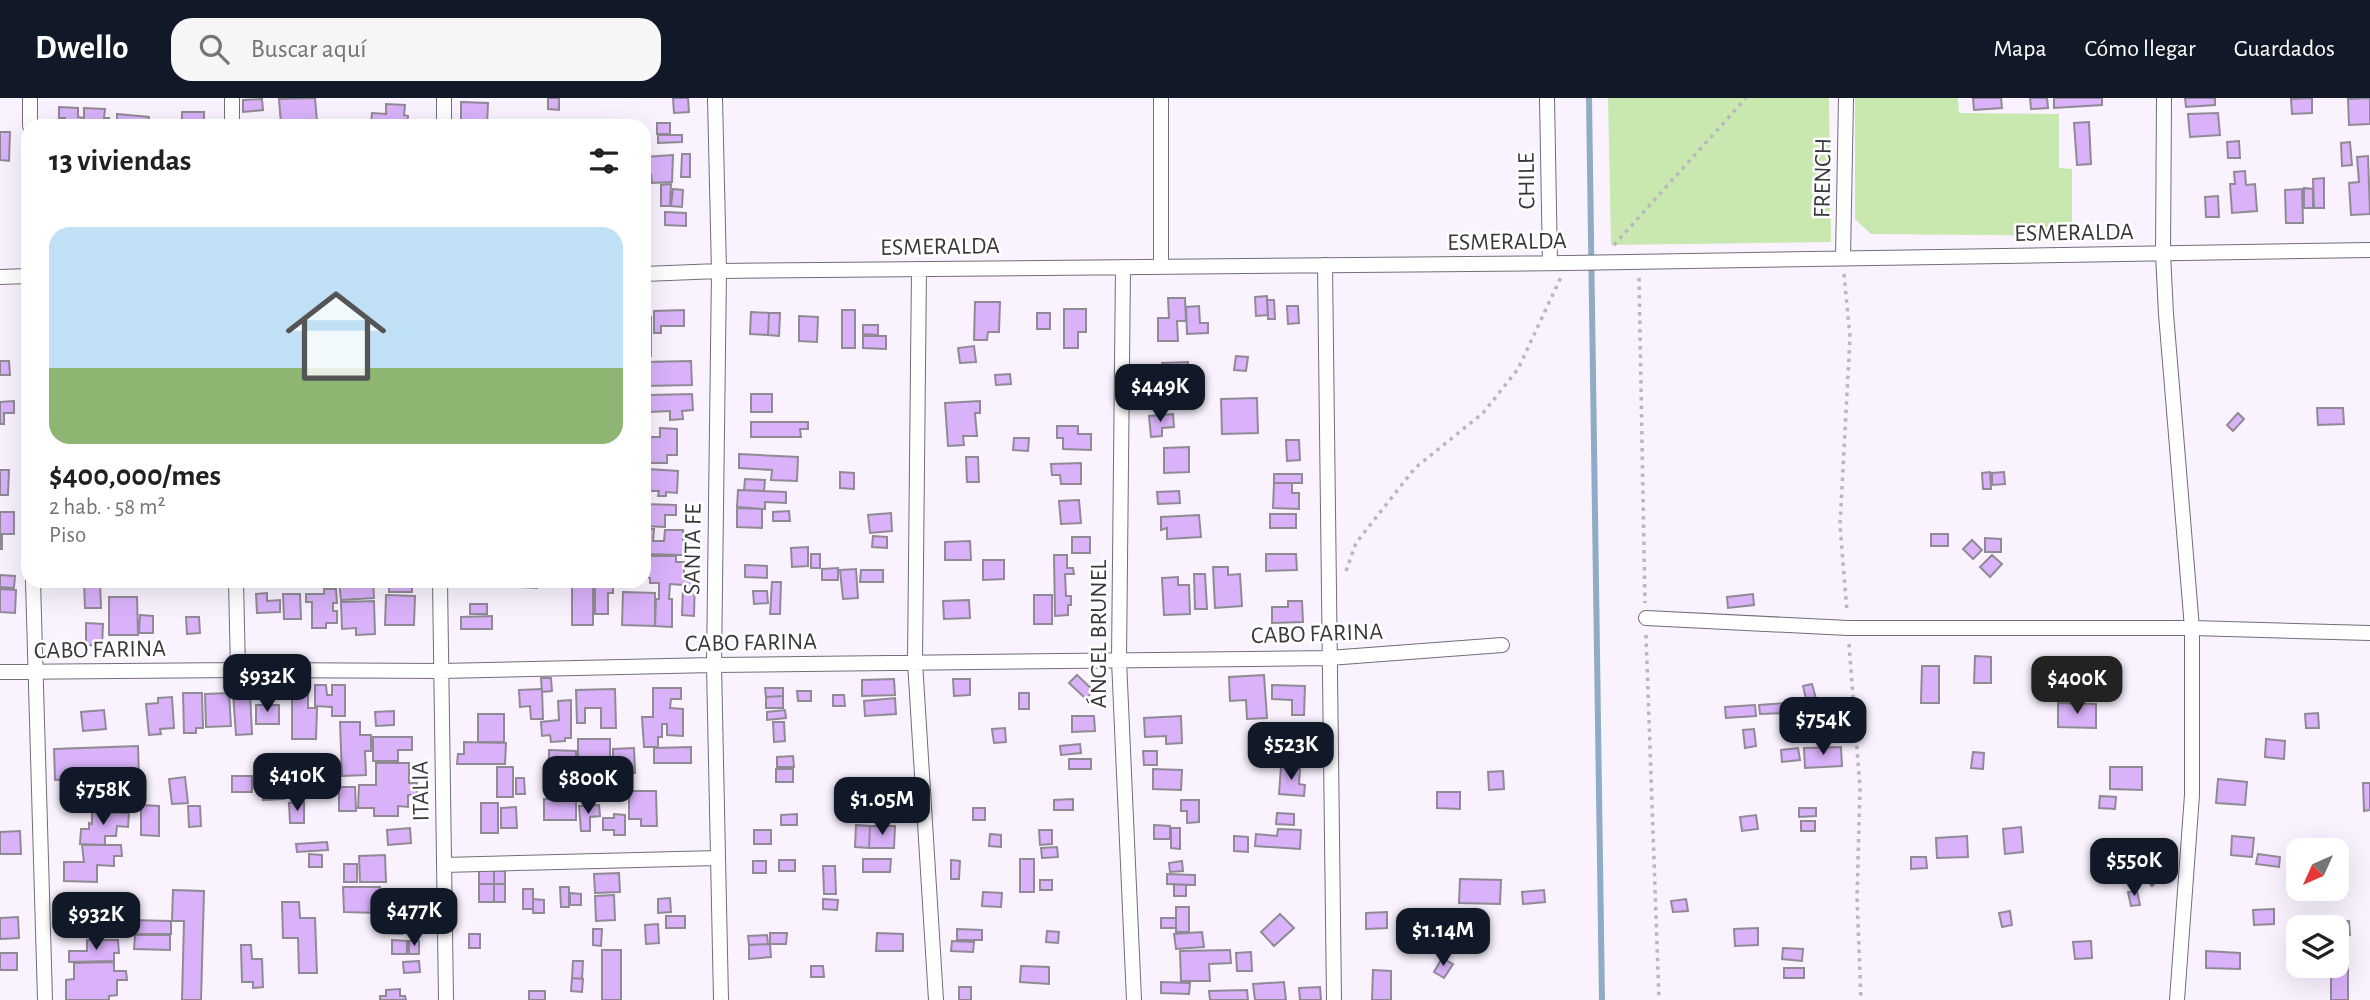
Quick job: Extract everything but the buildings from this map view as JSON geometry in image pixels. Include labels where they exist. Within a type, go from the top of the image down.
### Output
[{"type":"street","points":[[30,98],[30,119]]},
{"type":"street","points":[[232,98],[232,119]]},
{"type":"street","points":[[444,98],[444,119]]},
{"type":"street","name":"SANTA FE","points":[[715,98],[719,271],[714,665],[721,1000]]},
{"type":"street","points":[[1161,98],[1161,267]]},
{"type":"street","name":"CHILE","points":[[1547,98],[1550,263]]},
{"type":"street","name":"FRENCH","points":[[1843,258],[1846,98]]},
{"type":"street","points":[[2164,98],[2163,254],[2166,314],[2192,628],[2192,795],[2177,1000]]},
{"type":"street","name":"ESMERALDA","points":[[651,274],[1604,263],[2370,250]]},
{"type":"street","points":[[1325,265],[1334,1000]]},
{"type":"street","name":"ÁNGEL BRUNEL","points":[[1124,267],[1119,660],[1133,1000]]},
{"type":"street","points":[[919,269],[915,662],[936,1000]]},
{"type":"street","points":[[0,277],[21,276]]},
{"type":"street","points":[[33,588],[46,1000]]},
{"type":"street","points":[[236,588],[239,670]]},
{"type":"street","name":"ITALIA","points":[[440,588],[446,1000]]},
{"type":"street","points":[[1646,618],[1848,628],[2192,628],[2370,633]]},
{"type":"street","name":"CABO FARINA","points":[[0,672],[441,671],[1329,657],[1502,645]]},
{"type":"street","points":[[444,865],[717,858]]},
{"type":"path","points":[[1604,263],[1609,251],[1746,98]]},
{"type":"path","points":[[1343,577],[1356,543],[1415,468],[1483,413],[1518,369],[1570,263]]},
{"type":"green space","points":[[1608,98],[1829,98],[1831,242],[1611,245]]},
{"type":"green space","points":[[1855,98],[1958,98],[1959,113],[2059,114],[2059,168],[2072,169],[2072,236],[1871,234],[1855,219]]},
{"type":"waterway","points":[[1589,98],[1602,1000]]}]
